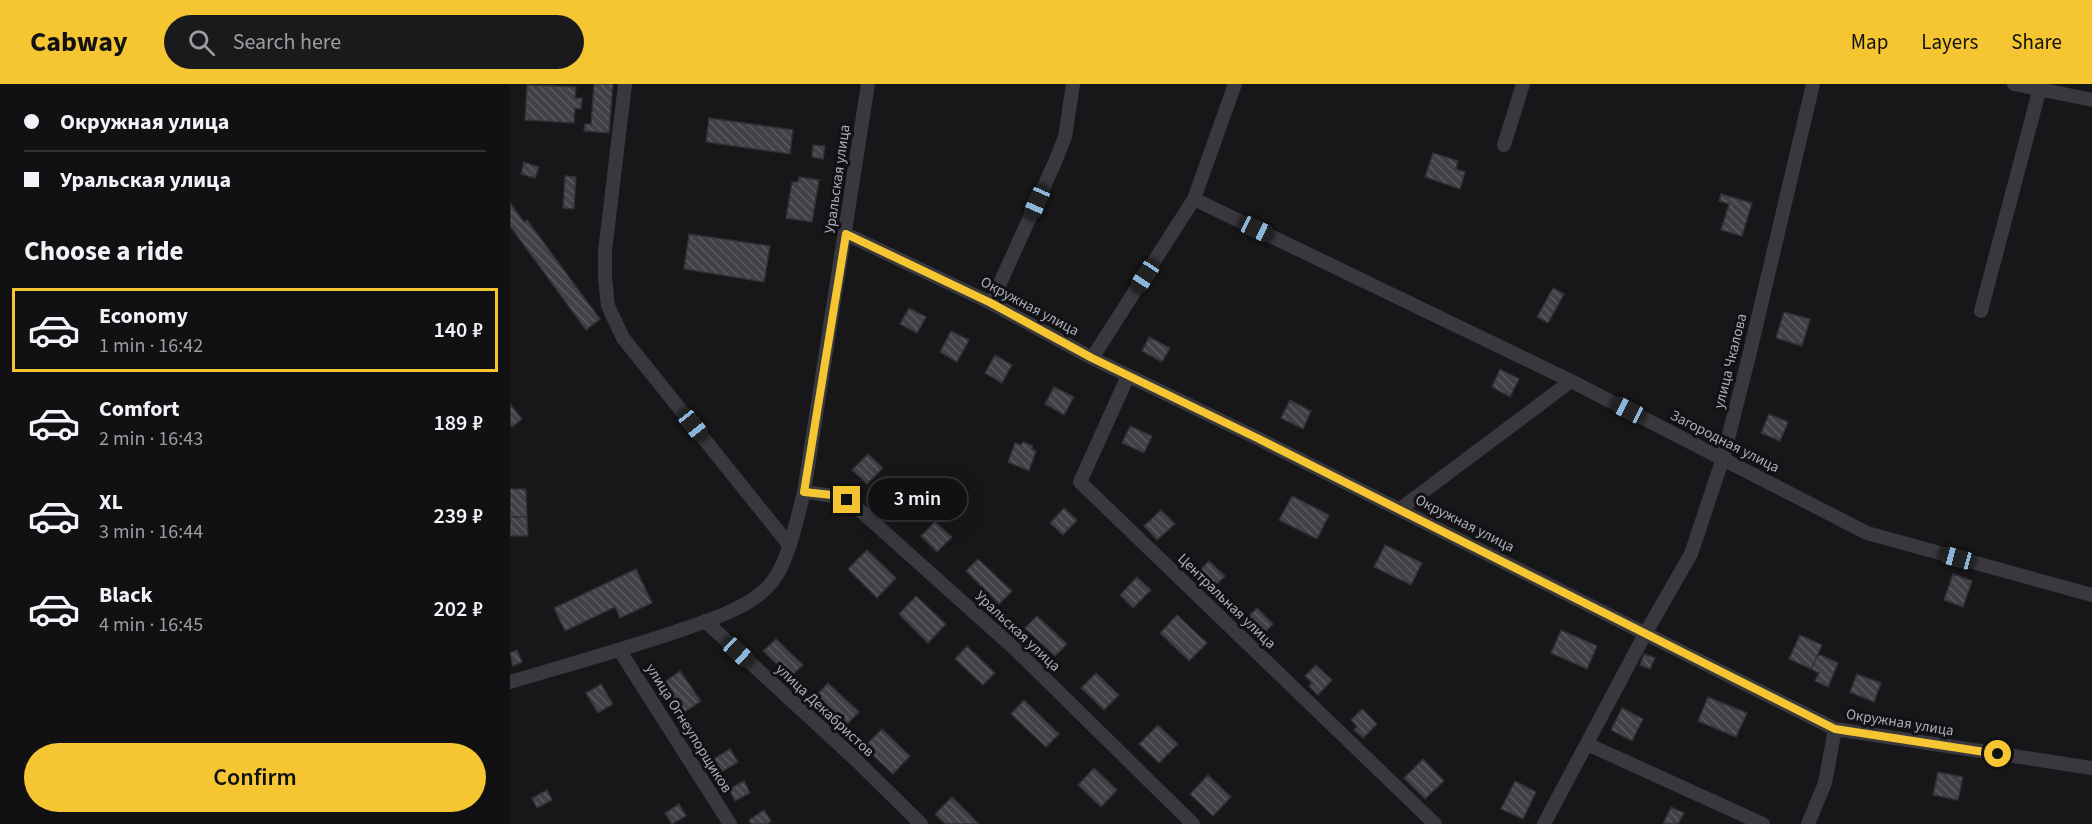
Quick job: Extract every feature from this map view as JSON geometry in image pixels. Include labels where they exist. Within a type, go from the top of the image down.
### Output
[{"type":"street","points":[[625,84],[605,251],[608,306],[623,338],[790,546]]},
{"type":"street","name":"Уральская улица","points":[[510,682],[621,651],[705,621],[757,597],[773,581],[790,546],[804,492],[868,84]]},
{"type":"street","points":[[991,303],[1065,137],[1073,84]]},
{"type":"street","points":[[1092,358],[1194,199],[1235,84]]},
{"type":"street","points":[[1504,145],[1523,84]]},
{"type":"street","name":"улица Чкалова","points":[[1544,824],[1645,633],[1691,554],[1723,458],[1813,84]]},
{"type":"street","points":[[2014,84],[2040,86],[2092,100]]},
{"type":"street","points":[[1981,310],[2040,86]]},
{"type":"street","name":"Загородная улица","points":[[1194,199],[1571,381],[1867,533],[2092,595]]},
{"type":"street","name":"Окружная улица","points":[[846,234],[991,303],[1092,358],[1400,509],[1835,729],[2092,768]]},
{"type":"street","name":"Центральная улица","points":[[1128,376],[1080,482],[1435,824]]},
{"type":"street","points":[[1400,509],[1571,381]]},
{"type":"street","name":"Уральская улица","points":[[804,492],[832,495],[847,500],[863,513],[1014,648],[1193,824]]},
{"type":"street","name":"улица Декабристов","points":[[705,621],[854,758],[921,824]]},
{"type":"street","name":"улица Огнеупорщиков","points":[[621,651],[730,824]]},
{"type":"street","points":[[1808,824],[1825,783],[1835,729]]},
{"type":"street","points":[[1587,744],[1763,824]]},
{"type":"building","points":[[594,84],[613,84],[609,133],[584,131],[585,124],[591,124]]},
{"type":"building","points":[[527,85],[576,87],[575,98],[582,98],[581,109],[575,108],[574,123],[525,120]]},
{"type":"building","points":[[709,118],[793,130],[790,154],[706,142]]},
{"type":"building","points":[[813,145],[825,146],[823,159],[812,157]]},
{"type":"building","points":[[1433,153],[1458,161],[1456,169],[1465,172],[1460,189],[1425,177]]},
{"type":"building","points":[[524,162],[539,167],[535,178],[521,174]]},
{"type":"building","points":[[565,176],[576,177],[574,209],[563,208]]},
{"type":"building","points":[[799,177],[819,180],[812,222],[786,218],[792,182],[798,182]]},
{"type":"building","points":[[1721,194],[1752,203],[1742,236],[1721,230],[1729,204],[1719,201]]},
{"type":"building","points":[[510,203],[524,222],[527,220],[600,319],[586,330],[510,226]]},
{"type":"building","points":[[689,234],[770,246],[764,282],[684,269]]},
{"type":"building","points":[[1553,288],[1564,294],[1548,323],[1537,317]]},
{"type":"building","points":[[909,308],[926,317],[917,333],[900,324]]},
{"type":"building","points":[[1784,312],[1810,319],[1802,346],[1776,338]]},
{"type":"building","points":[[951,331],[969,340],[957,362],[940,352]]},
{"type":"building","points":[[1149,337],[1170,348],[1162,362],[1142,351]]},
{"type":"building","points":[[995,355],[1012,365],[1002,383],[985,373]]},
{"type":"building","points":[[1500,369],[1519,379],[1510,397],[1492,387]]},
{"type":"building","points":[[1054,387],[1074,397],[1064,415],[1045,404]]},
{"type":"building","points":[[1290,400],[1311,411],[1303,429],[1281,418]]},
{"type":"building","points":[[510,404],[522,419],[512,427],[510,424]]},
{"type":"building","points":[[1769,414],[1788,422],[1780,441],[1761,433]]},
{"type":"building","points":[[1130,426],[1152,436],[1144,453],[1122,443]]},
{"type":"building","points":[[1023,442],[1033,446],[1032,449],[1036,451],[1029,471],[1008,462],[1015,443],[1021,445]]},
{"type":"building","points":[[868,454],[883,468],[867,484],[852,470]]},
{"type":"building","points":[[510,489],[526,489],[527,517],[510,517]]},
{"type":"building","points":[[1292,496],[1329,515],[1317,539],[1279,520]]},
{"type":"building","points":[[1064,508],[1077,520],[1063,535],[1050,523]]},
{"type":"building","points":[[1161,510],[1175,524],[1157,540],[1144,526]]},
{"type":"building","points":[[510,517],[527,517],[528,536],[510,536]]},
{"type":"building","points":[[935,522],[952,537],[937,552],[921,536]]},
{"type":"building","points":[[1385,545],[1422,563],[1411,585],[1374,567]]},
{"type":"building","points":[[867,550],[896,578],[877,598],[848,569]]},
{"type":"building","points":[[978,559],[1012,591],[999,604],[966,571]]},
{"type":"building","points":[[1209,561],[1225,576],[1211,590],[1202,582],[1205,578],[1198,572]]},
{"type":"building","points":[[636,569],[652,603],[620,618],[615,607],[565,631],[554,608]]},
{"type":"building","points":[[1953,574],[1972,581],[1963,607],[1944,600]]},
{"type":"building","points":[[1137,577],[1151,590],[1133,608],[1120,595]]},
{"type":"building","points":[[916,596],[946,624],[928,643],[899,614]]},
{"type":"building","points":[[1257,608],[1273,624],[1259,638],[1250,629],[1253,626],[1246,619]]},
{"type":"building","points":[[1177,615],[1207,643],[1189,661],[1160,633]]},
{"type":"building","points":[[1037,616],[1067,644],[1055,656],[1025,628]]},
{"type":"building","points":[[1561,630],[1597,646],[1587,669],[1551,653]]},
{"type":"building","points":[[1800,635],[1822,645],[1811,669],[1789,659]]},
{"type":"building","points":[[776,639],[803,665],[790,677],[763,651]]},
{"type":"building","points":[[967,646],[995,673],[983,685],[955,659]]},
{"type":"building","points":[[517,650],[522,662],[513,666],[510,653]]},
{"type":"building","points":[[1644,654],[1655,658],[1650,669],[1640,665]]},
{"type":"building","points":[[1818,654],[1838,663],[1828,687],[1815,681],[1819,673],[1811,669]]},
{"type":"building","points":[[1316,665],[1332,680],[1318,695],[1309,686],[1312,683],[1305,676]]},
{"type":"building","points":[[680,671],[701,701],[680,715],[659,686]]},
{"type":"building","points":[[1096,673],[1119,695],[1104,710],[1081,688]]},
{"type":"building","points":[[1857,674],[1881,683],[1874,702],[1850,692]]},
{"type":"building","points":[[828,683],[859,712],[843,728],[813,699]]},
{"type":"building","points":[[601,684],[613,704],[598,713],[586,693]]},
{"type":"building","points":[[1708,697],[1747,713],[1736,737],[1698,721]]},
{"type":"building","points":[[1024,700],[1059,734],[1046,747],[1011,714]]},
{"type":"building","points":[[1622,708],[1643,719],[1632,741],[1611,730]]},
{"type":"building","points":[[1362,709],[1377,724],[1363,738],[1354,730],[1357,726],[1351,720]]},
{"type":"building","points":[[1158,725],[1178,744],[1159,763],[1139,744]]},
{"type":"building","points":[[882,729],[910,756],[893,774],[864,747]]},
{"type":"building","points":[[730,749],[738,762],[718,774],[710,761]]},
{"type":"building","points":[[1423,759],[1444,781],[1425,799],[1404,778]]},
{"type":"building","points":[[1094,768],[1117,790],[1101,807],[1078,785]]},
{"type":"building","points":[[1938,772],[1963,777],[1958,800],[1933,795]]},
{"type":"building","points":[[1208,775],[1231,797],[1213,816],[1190,794]]},
{"type":"building","points":[[744,781],[750,793],[735,801],[729,789]]},
{"type":"building","points":[[1515,781],[1536,792],[1523,819],[1501,809]]},
{"type":"building","points":[[547,790],[552,800],[537,808],[532,798]]},
{"type":"building","points":[[952,797],[979,824],[945,824],[935,814]]},
{"type":"building","points":[[679,804],[686,816],[672,824],[665,813]]},
{"type":"building","points":[[1671,807],[1684,813],[1678,824],[1663,824]]},
{"type":"building","points":[[764,810],[771,821],[767,824],[751,824],[749,820]]},
{"type":"route","points":[[847,500],[832,495],[804,492],[846,234],[991,303],[1092,358],[1257,438],[1835,729],[1998,754]]}]
